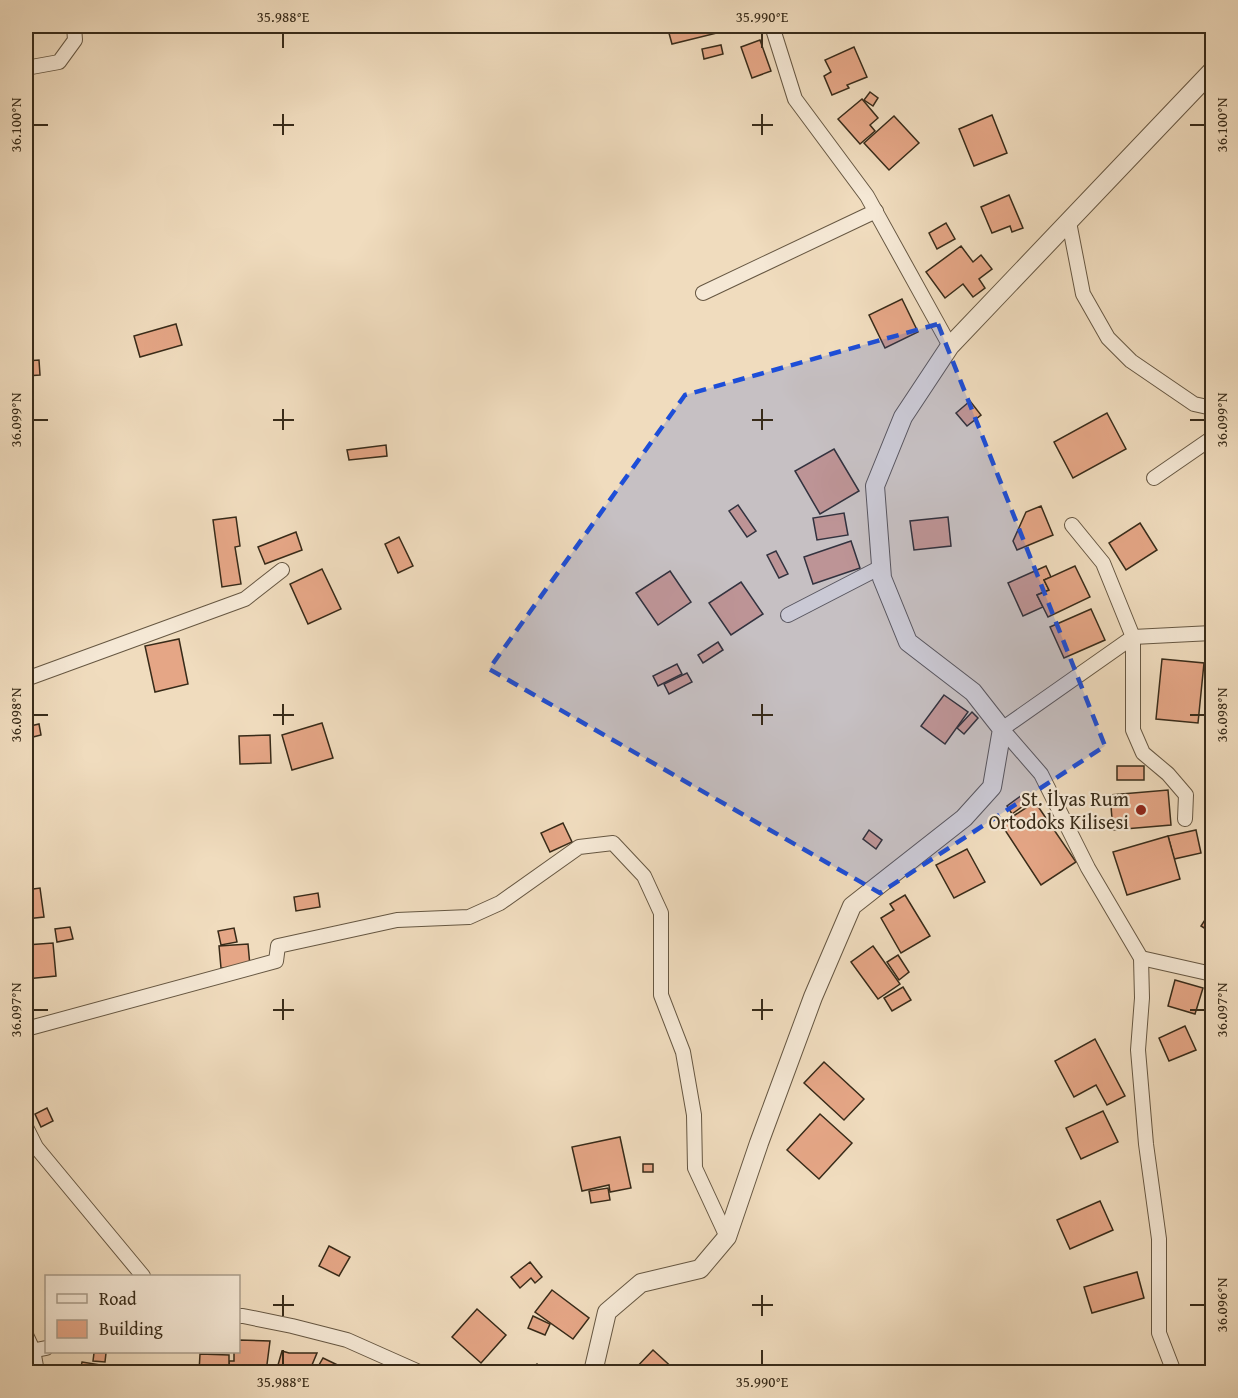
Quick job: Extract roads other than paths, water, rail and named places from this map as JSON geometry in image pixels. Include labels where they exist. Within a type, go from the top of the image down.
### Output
[{"type":"street","points":[[26,68],[59,62],[75,40],[74,26]]},
{"type":"street","points":[[772,26],[795,99],[867,196],[950,346]]},
{"type":"street","points":[[1174,1372],[1159,1333],[1159,1239],[1146,1144],[1138,1050],[1142,998],[1141,958],[1089,868],[1041,774],[973,692],[908,642],[882,578],[875,486],[903,417],[950,346],[1212,71]]},
{"type":"street","points":[[703,293],[876,211]]},
{"type":"street","points":[[1069,222],[1083,294],[1108,338],[1131,361],[1194,404],[1212,408]]},
{"type":"street","points":[[1154,478],[1212,438]]},
{"type":"street","points":[[1072,525],[1103,563],[1133,637],[1132,730],[1143,753],[1168,774],[1186,795],[1185,819]]},
{"type":"street","points":[[788,615],[881,567]]},
{"type":"street","points":[[26,679],[245,598],[282,570]]},
{"type":"street","points":[[593,1372],[607,1312],[641,1283],[700,1269],[727,1237],[813,997],[852,906],[964,818],[992,787],[1002,729],[1133,637],[1212,633]]},
{"type":"street","points":[[26,1029],[276,961],[279,946],[397,920],[469,917],[500,903],[579,847],[613,843],[644,876],[661,913],[661,995],[683,1052],[694,1115],[695,1168],[727,1237]]},
{"type":"street","points":[[1141,958],[1212,974]]},
{"type":"street","points":[[26,1127],[36,1147],[142,1275]]},
{"type":"street","points":[[240,1316],[346,1340],[419,1372]]},
{"type":"street","points":[[26,1335],[35,1350],[37,1372]]},
{"type":"place","name":"St. İlyas Rum Ortodoks Kilisesi","points":[[1141,810]]}]
